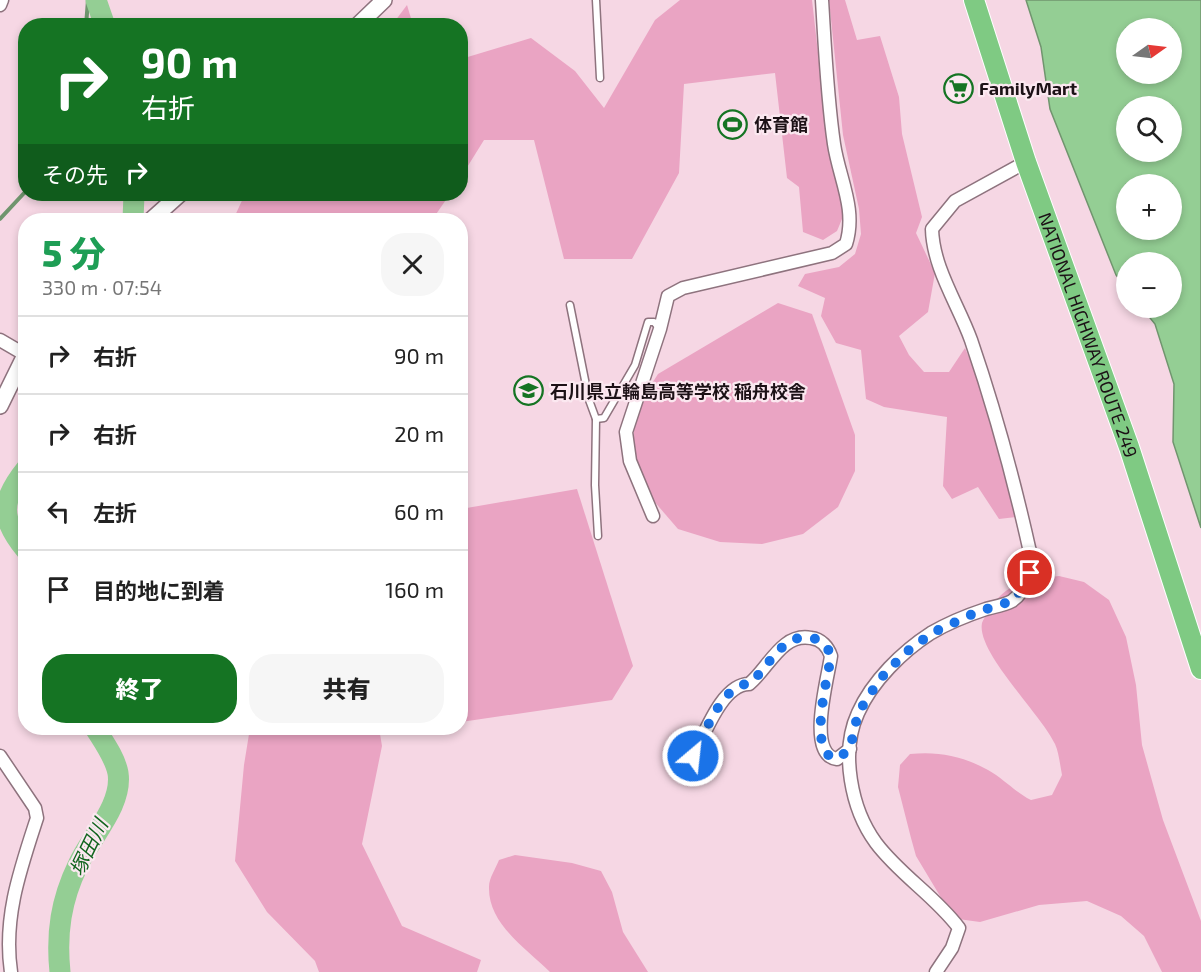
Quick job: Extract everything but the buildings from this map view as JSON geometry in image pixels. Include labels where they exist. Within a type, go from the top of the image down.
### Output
[{"type":"highway","name":"NATIONAL HIGHWAY ROUTE 249","points":[[974,0],[1026,162],[1129,447],[1201,669]]},
{"type":"street","points":[[0,5],[2,0]]},
{"type":"street","points":[[365,18],[384,0]]},
{"type":"street","points":[[653,516],[630,461],[626,432],[660,329],[668,296],[683,288],[832,253],[846,244],[851,227],[850,211],[834,146],[822,0]]},
{"type":"street","points":[[936,972],[952,948],[958,928],[948,913],[918,889],[876,843],[864,820],[850,778],[850,749],[858,713],[880,679],[905,653],[932,633],[977,612],[1012,601],[1025,585],[1030,573],[1030,552],[993,404],[966,328],[932,248],[932,229],[955,201],[1026,162]]},
{"type":"street","points":[[159,213],[172,201]]},
{"type":"street","points":[[0,340],[18,349]]},
{"type":"street","points":[[0,405],[18,368]]},
{"type":"street","points":[[693,756],[727,693],[739,684],[749,684],[783,647],[802,636],[815,638],[828,648],[831,656],[819,726],[822,751],[830,758],[837,759],[850,749]]},
{"type":"street","points":[[0,756],[35,807],[36,818],[10,915],[7,947],[11,972]]},
{"type":"lane","points":[[596,0],[600,78]]},
{"type":"lane","points":[[570,305],[589,400],[596,419],[595,485],[598,536]]},
{"type":"lane","points":[[596,419],[604,418],[634,365],[648,322],[654,322],[660,329]]},
{"type":"shaded area","points":[[680,0],[812,0],[829,150],[842,200],[842,219],[837,231],[823,240],[803,232],[799,187],[787,178],[775,73],[684,84],[679,173],[632,259],[564,259],[534,140],[484,140],[468,166],[468,57],[531,38],[575,71],[604,108],[655,20]]},
{"type":"shaded area","points":[[829,0],[845,0],[857,40],[880,36],[899,97],[902,134],[922,217],[916,233],[935,273],[928,312],[899,336],[909,355],[924,372],[949,372],[965,348],[986,397],[1016,517],[999,519],[978,487],[952,499],[943,486],[947,417],[884,407],[866,399],[861,350],[836,343],[821,316],[825,298],[798,286],[805,274],[839,267],[855,254],[861,234],[859,209],[843,135]]},
{"type":"shaded area","points":[[1026,0],[1201,0],[1201,528],[1173,442],[1174,384],[1155,324],[1150,318],[1182,318],[1182,252],[1116,252],[1116,275],[1050,109],[1041,47]]},
{"type":"shaded area","points":[[407,5],[411,18],[397,18]]},
{"type":"shaded area","points":[[242,201],[445,201],[437,213],[236,213]]},
{"type":"shaded area","points":[[778,303],[812,314],[855,435],[855,471],[838,507],[803,534],[762,544],[720,542],[678,529],[653,500],[633,455],[635,410],[658,374]]},
{"type":"shaded area","points":[[577,489],[633,666],[612,700],[468,721],[468,508]]},
{"type":"shaded area","points":[[1059,576],[1084,582],[1109,600],[1126,637],[1136,685],[1142,745],[1163,820],[1201,921],[1201,972],[1162,972],[1144,936],[1121,916],[1087,901],[1039,905],[980,922],[958,919],[943,901],[916,856],[898,787],[900,765],[910,754],[940,754],[969,761],[994,774],[1031,800],[1052,795],[1062,775],[1055,744],[989,650],[983,635],[982,623],[995,601],[1010,588],[1027,581]]},
{"type":"shaded area","points":[[249,735],[380,735],[382,746],[362,844],[402,926],[481,960],[477,972],[319,972],[315,961],[267,912],[235,861]]},
{"type":"shaded area","points":[[515,855],[572,863],[601,871],[612,892],[623,932],[648,972],[550,972],[510,934],[495,913],[490,900],[489,884],[499,860]]},
{"type":"waterway","points":[[87,18],[88,0]]},
{"type":"waterway","name":"塚田川","points":[[96,0],[102,18]]},
{"type":"waterway","points":[[0,219],[18,200]]},
{"type":"waterway","name":"塚田川","points":[[133,213],[134,201]]},
{"type":"waterway","points":[[18,479],[11,491],[6,510],[11,529],[18,540]]},
{"type":"waterway","name":"塚田川","points":[[60,972],[59,930],[67,891],[83,855],[111,809],[118,785],[118,773],[114,761],[99,735]]},
{"type":"place","name":"FamilyMart","points":[[958,88]]},
{"type":"place","name":"体育館","points":[[733,124]]},
{"type":"place","name":"石川県立輪島高等学校 稲舟校舎","points":[[529,391]]},
{"type":"route","points":[[693,756],[727,693],[739,684],[749,684],[763,666],[783,647],[802,636],[815,638],[828,648],[831,656],[819,726],[822,751],[830,758],[837,759],[850,749],[858,713],[880,679],[905,653],[932,633],[977,612],[1012,601],[1025,585],[1030,573]]}]
